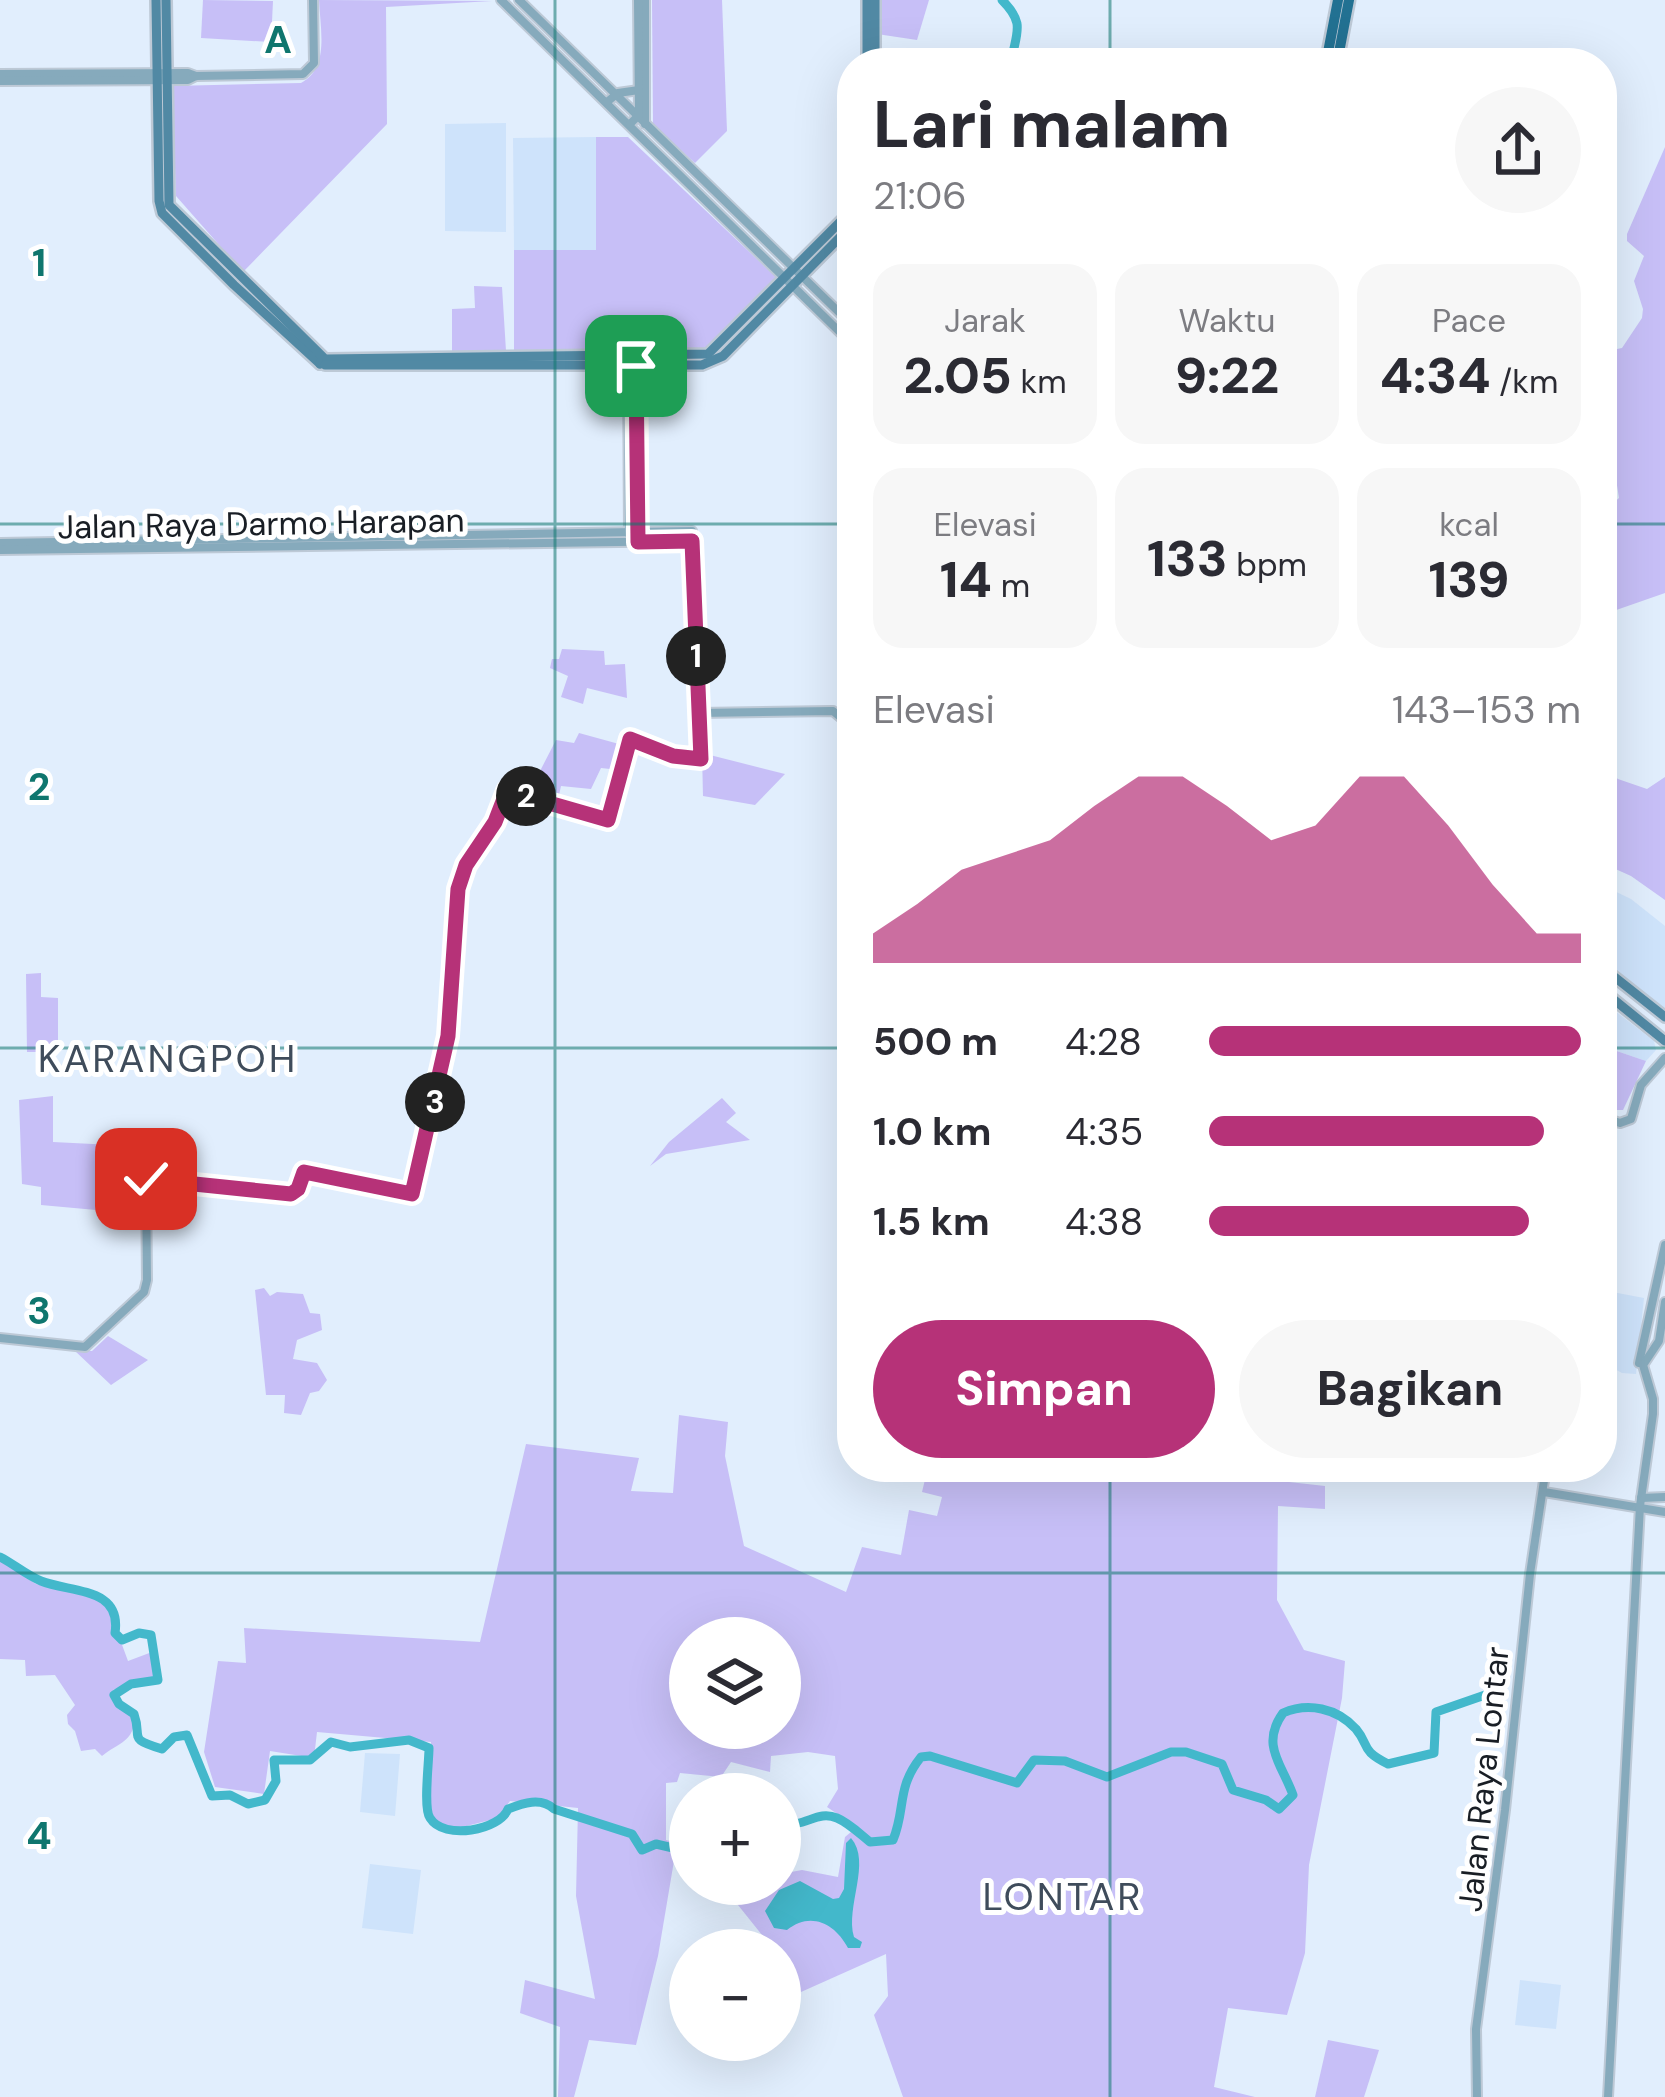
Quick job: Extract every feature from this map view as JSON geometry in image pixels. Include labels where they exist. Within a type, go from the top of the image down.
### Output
[{"type":"main road","points":[[156,0],[162,76]]},
{"type":"main road","points":[[166,0],[162,213],[324,361],[712,362],[837,228]]},
{"type":"main road","points":[[871,0],[871,48]]},
{"type":"main road","points":[[1329,48],[1338,0]]},
{"type":"main road","points":[[1339,48],[1349,0]]},
{"type":"main road","points":[[797,272],[837,238]]},
{"type":"main road","points":[[1617,981],[1665,1022],[1654,1032]]},
{"type":"main road","points":[[1617,1002],[1665,1041]]},
{"type":"street","points":[[0,77],[308,72],[314,62],[313,0]]},
{"type":"street","points":[[501,0],[837,329]]},
{"type":"street","points":[[519,0],[837,311]]},
{"type":"street","points":[[642,0],[639,90],[643,119]]},
{"type":"street","points":[[634,128],[643,119],[642,0]]},
{"type":"street","points":[[598,93],[605,84]]},
{"type":"street","points":[[607,102],[615,94],[639,90]]},
{"type":"street","points":[[0,1338],[85,1347],[143,1292],[147,1280],[146,1179],[291,1194],[304,1172],[412,1194],[448,1036],[458,889],[507,791],[608,820],[630,739],[673,756],[701,759],[692,536],[633,537],[632,362]]},
{"type":"street","name":"Jalan Raya Darmo Harapan","points":[[0,546],[514,535],[633,537]]},
{"type":"street","name":"Jalan Raya Darmo Harapan","points":[[0,546],[523,543],[633,537]]},
{"type":"street","points":[[698,712],[837,714]]},
{"type":"street","points":[[1617,1122],[1631,1119],[1641,1085],[1662,1062]]},
{"type":"street","points":[[1653,1404],[1639,1366],[1664,1252]]},
{"type":"street","points":[[1608,2097],[1626,1750],[1653,1404],[1643,1365],[1659,1341],[1665,1302]]},
{"type":"street","name":"Jalan Raya Lontar","points":[[1477,2097],[1476,2029],[1545,1482]]},
{"type":"street","points":[[1544,1490],[1644,1500],[1665,1497]]},
{"type":"street","points":[[1644,1500],[1665,1512]]},
{"type":"shaded area","points":[[203,0],[273,1],[271,42],[201,38]]},
{"type":"shaded area","points":[[319,0],[492,1],[386,7],[387,124],[243,272],[176,196],[172,86],[301,83],[320,58]]},
{"type":"shaded area","points":[[652,0],[722,0],[727,131],[695,163],[653,125]]},
{"type":"shaded area","points":[[879,0],[929,0],[917,40],[877,34]]},
{"type":"shaded area","points":[[506,123],[506,232],[445,231],[445,124]]},
{"type":"shaded area","points":[[596,137],[597,250],[514,250],[513,138]]},
{"type":"shaded area","points":[[596,137],[628,137],[779,280],[714,346],[693,355],[514,353],[514,250],[596,250]]},
{"type":"shaded area","points":[[1665,147],[1665,593],[1617,610],[1617,349],[1642,318],[1643,309],[1634,281],[1644,256],[1627,241]]},
{"type":"shaded area","points":[[474,286],[502,287],[506,351],[452,353],[452,309],[475,308]]},
{"type":"shaded area","points":[[562,649],[604,651],[605,665],[625,664],[627,698],[587,688],[583,704],[561,697],[568,676],[550,668]]},
{"type":"shaded area","points":[[579,733],[619,744],[610,769],[601,768],[591,789],[561,786],[558,800],[514,787],[517,780],[527,782],[539,773],[556,740],[574,743]]},
{"type":"shaded area","points":[[702,753],[785,774],[755,805],[703,796]]},
{"type":"shaded area","points":[[1665,777],[1665,900],[1617,870],[1617,778],[1647,789]]},
{"type":"shaded area","points":[[1617,892],[1665,926],[1665,1012],[1617,974]]},
{"type":"shaded area","points":[[41,973],[41,997],[58,998],[58,1052],[27,1052],[26,974]]},
{"type":"shaded area","points":[[1617,1013],[1654,1041],[1656,1050],[1646,1061],[1617,1051]]},
{"type":"shaded area","points":[[1617,1051],[1646,1061],[1623,1110],[1617,1110]]},
{"type":"shaded area","points":[[53,1096],[53,1142],[113,1145],[107,1169],[121,1177],[120,1198],[110,1193],[107,1211],[41,1205],[41,1187],[22,1184],[19,1100]]},
{"type":"shaded area","points":[[722,1098],[736,1113],[726,1122],[750,1140],[666,1154],[650,1166],[669,1142]]},
{"type":"shaded area","points":[[264,1288],[270,1296],[303,1294],[310,1313],[320,1314],[322,1330],[297,1340],[293,1359],[317,1363],[327,1380],[319,1391],[310,1393],[301,1415],[284,1413],[285,1395],[266,1395],[255,1290]]},
{"type":"shaded area","points":[[1617,1293],[1644,1298],[1636,1374],[1617,1370]]},
{"type":"shaded area","points":[[108,1336],[148,1360],[111,1385],[74,1350],[92,1351]]},
{"type":"shaded area","points":[[679,1415],[728,1422],[725,1456],[744,1546],[846,1592],[862,1547],[901,1555],[909,1510],[937,1516],[942,1497],[922,1492],[924,1482],[1289,1482],[1325,1486],[1325,1509],[1278,1506],[1277,1600],[1304,1650],[1345,1661],[1309,1865],[1305,1953],[1287,2015],[1228,2008],[1214,2087],[1255,2097],[903,2097],[874,2015],[888,1996],[886,1954],[801,1992],[801,1929],[757,1929],[738,1905],[801,1905],[801,1870],[838,1877],[845,1837],[857,1827],[827,1807],[838,1789],[835,1756],[808,1752],[771,1756],[770,1772],[731,1762],[724,1773],[669,1773],[669,1891],[636,2045],[589,2040],[574,2097],[558,2097],[560,2027],[520,2013],[525,1980],[595,1999],[576,1896],[578,1808],[510,1801],[498,1818],[447,1831],[431,1815],[431,1742],[317,1732],[314,1758],[270,1751],[264,1794],[215,1787],[204,1752],[218,1661],[246,1663],[244,1628],[480,1642],[526,1444],[639,1458],[631,1491],[673,1493]]},
{"type":"shaded area","points":[[0,1560],[36,1584],[87,1593],[110,1606],[113,1636],[121,1642],[128,1661],[152,1652],[155,1677],[113,1690],[114,1702],[134,1716],[134,1724],[125,1740],[102,1756],[95,1749],[81,1751],[68,1724],[67,1715],[75,1705],[55,1675],[26,1676],[25,1660],[0,1659]]},
{"type":"shaded area","points":[[365,1753],[400,1754],[395,1816],[360,1812]]},
{"type":"shaded area","points":[[370,1864],[421,1870],[413,1934],[362,1928]]},
{"type":"shaded area","points":[[1520,1980],[1561,1985],[1556,2029],[1515,2025]]},
{"type":"shaded area","points":[[1328,2040],[1379,2050],[1364,2097],[1315,2097]]},
{"type":"water","points":[[851,1838],[859,1859],[852,1925],[854,1937],[862,1942],[860,1948],[848,1948],[821,1922],[774,1928],[765,1911],[769,1905],[801,1905],[801,1882],[839,1898],[844,1889],[846,1843]]},
{"type":"waterway","points":[[1002,0],[1017,22],[1014,48]]},
{"type":"waterway","points":[[0,1557],[41,1581],[103,1599],[111,1607],[115,1633],[122,1640],[139,1633],[151,1635],[158,1680],[131,1684],[114,1695],[134,1714],[138,1737],[144,1742],[162,1749],[174,1737],[187,1735],[212,1796],[230,1795],[248,1804],[265,1800],[276,1781],[274,1760],[310,1760],[331,1742],[350,1747],[409,1740],[429,1748],[428,1813],[437,1825],[471,1830],[494,1822],[508,1809],[538,1802],[632,1834],[642,1850],[656,1844],[669,1847]]},
{"type":"waterway","points":[[801,1822],[829,1816],[870,1842],[893,1840],[908,1779],[921,1757],[930,1756],[1017,1783],[1034,1760],[1065,1761],[1107,1777],[1171,1752],[1186,1752],[1222,1764],[1233,1790],[1279,1809],[1293,1795],[1273,1745],[1283,1713],[1312,1708],[1340,1716],[1356,1729],[1369,1751],[1388,1764],[1434,1753],[1436,1712],[1485,1695]]},
{"type":"district","name":"KARANGPOH","points":[[168,1058]]},
{"type":"district","name":"LONTAR","points":[[1063,1896]]},
{"type":"route","points":[[146,1179],[291,1194],[296,1193],[304,1172],[412,1194],[448,1036],[458,889],[507,791],[608,820],[630,739],[673,756],[701,759],[692,541],[638,542],[636,366]]}]
